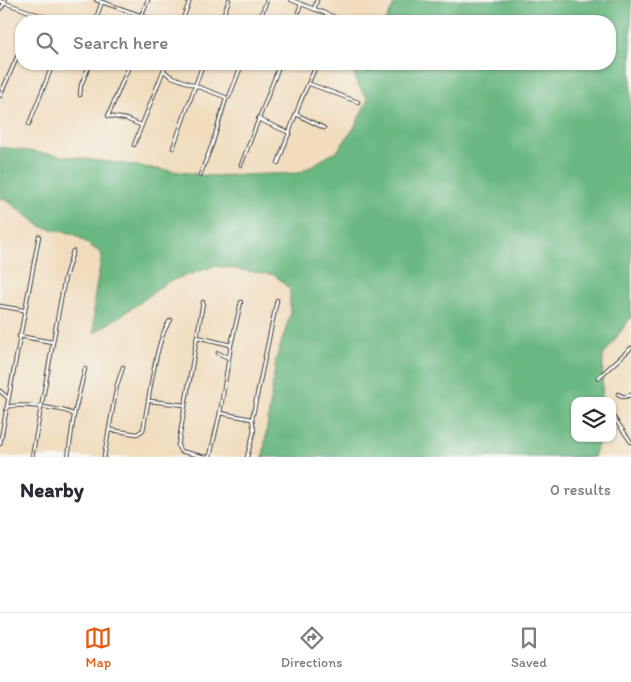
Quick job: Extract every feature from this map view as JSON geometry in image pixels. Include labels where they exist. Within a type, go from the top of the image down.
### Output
[{"type":"street","points":[[96,0],[138,15]]},
{"type":"street","points":[[141,15],[148,0]]},
{"type":"street","points":[[184,15],[190,0]]},
{"type":"street","points":[[223,15],[229,0]]},
{"type":"street","points":[[261,15],[267,0]]},
{"type":"street","points":[[291,0],[326,15]]},
{"type":"street","points":[[314,9],[317,0]]},
{"type":"street","points":[[0,1],[5,1],[39,15]]},
{"type":"street","points":[[0,9],[5,1]]},
{"type":"street","points":[[97,15],[102,2]]},
{"type":"street","points":[[298,15],[301,4]]},
{"type":"street","points":[[0,96],[15,62]]},
{"type":"street","points":[[29,124],[51,70]]},
{"type":"street","points":[[80,95],[81,85],[87,70]]},
{"type":"street","points":[[127,70],[108,116],[126,119],[141,125]]},
{"type":"street","points":[[172,148],[200,70]]},
{"type":"street","points":[[200,175],[212,145],[226,99],[240,70]]},
{"type":"street","points":[[241,165],[278,70]]},
{"type":"street","points":[[278,163],[296,114],[316,70]]},
{"type":"street","points":[[134,145],[164,71],[226,99]]},
{"type":"street","points":[[310,84],[358,102]]},
{"type":"street","points":[[296,114],[324,128]]},
{"type":"street","points":[[258,119],[290,133]]},
{"type":"street","points":[[0,444],[23,310],[39,236]]},
{"type":"street","points":[[32,457],[52,342],[65,278],[73,251]]},
{"type":"street","points":[[247,457],[254,431],[252,419],[277,300]]},
{"type":"street","points":[[204,302],[178,446],[180,451],[205,457],[210,456],[220,413],[231,345],[241,302]]},
{"type":"street","points":[[0,306],[23,310]]},
{"type":"street","points":[[111,430],[140,434],[143,430],[150,401],[154,368],[165,327],[171,320]]},
{"type":"street","points":[[19,336],[52,342]]},
{"type":"street","points":[[197,337],[231,345]]},
{"type":"street","points":[[598,378],[631,348]]},
{"type":"street","points":[[218,353],[229,358]]},
{"type":"street","points":[[104,457],[111,430],[117,385],[124,367]]},
{"type":"street","points":[[68,457],[74,415],[85,369]]},
{"type":"street","points":[[0,392],[8,398]]},
{"type":"street","points":[[618,394],[626,397],[631,395]]},
{"type":"street","points":[[150,401],[185,405]]},
{"type":"street","points":[[6,407],[41,408],[69,412],[74,415]]},
{"type":"street","points":[[220,413],[252,419]]},
{"type":"street","points":[[616,421],[631,442]]},
{"type":"green space","points":[[397,0],[631,0],[631,317],[603,356],[602,397],[571,397],[571,442],[599,442],[594,457],[263,457],[276,360],[290,315],[290,290],[275,275],[215,266],[167,282],[141,302],[94,333],[94,300],[102,254],[74,234],[42,227],[5,199],[0,198],[0,147],[209,176],[299,173],[337,151],[354,128],[368,99],[357,84],[353,70],[616,70],[616,15],[388,15]]}]
